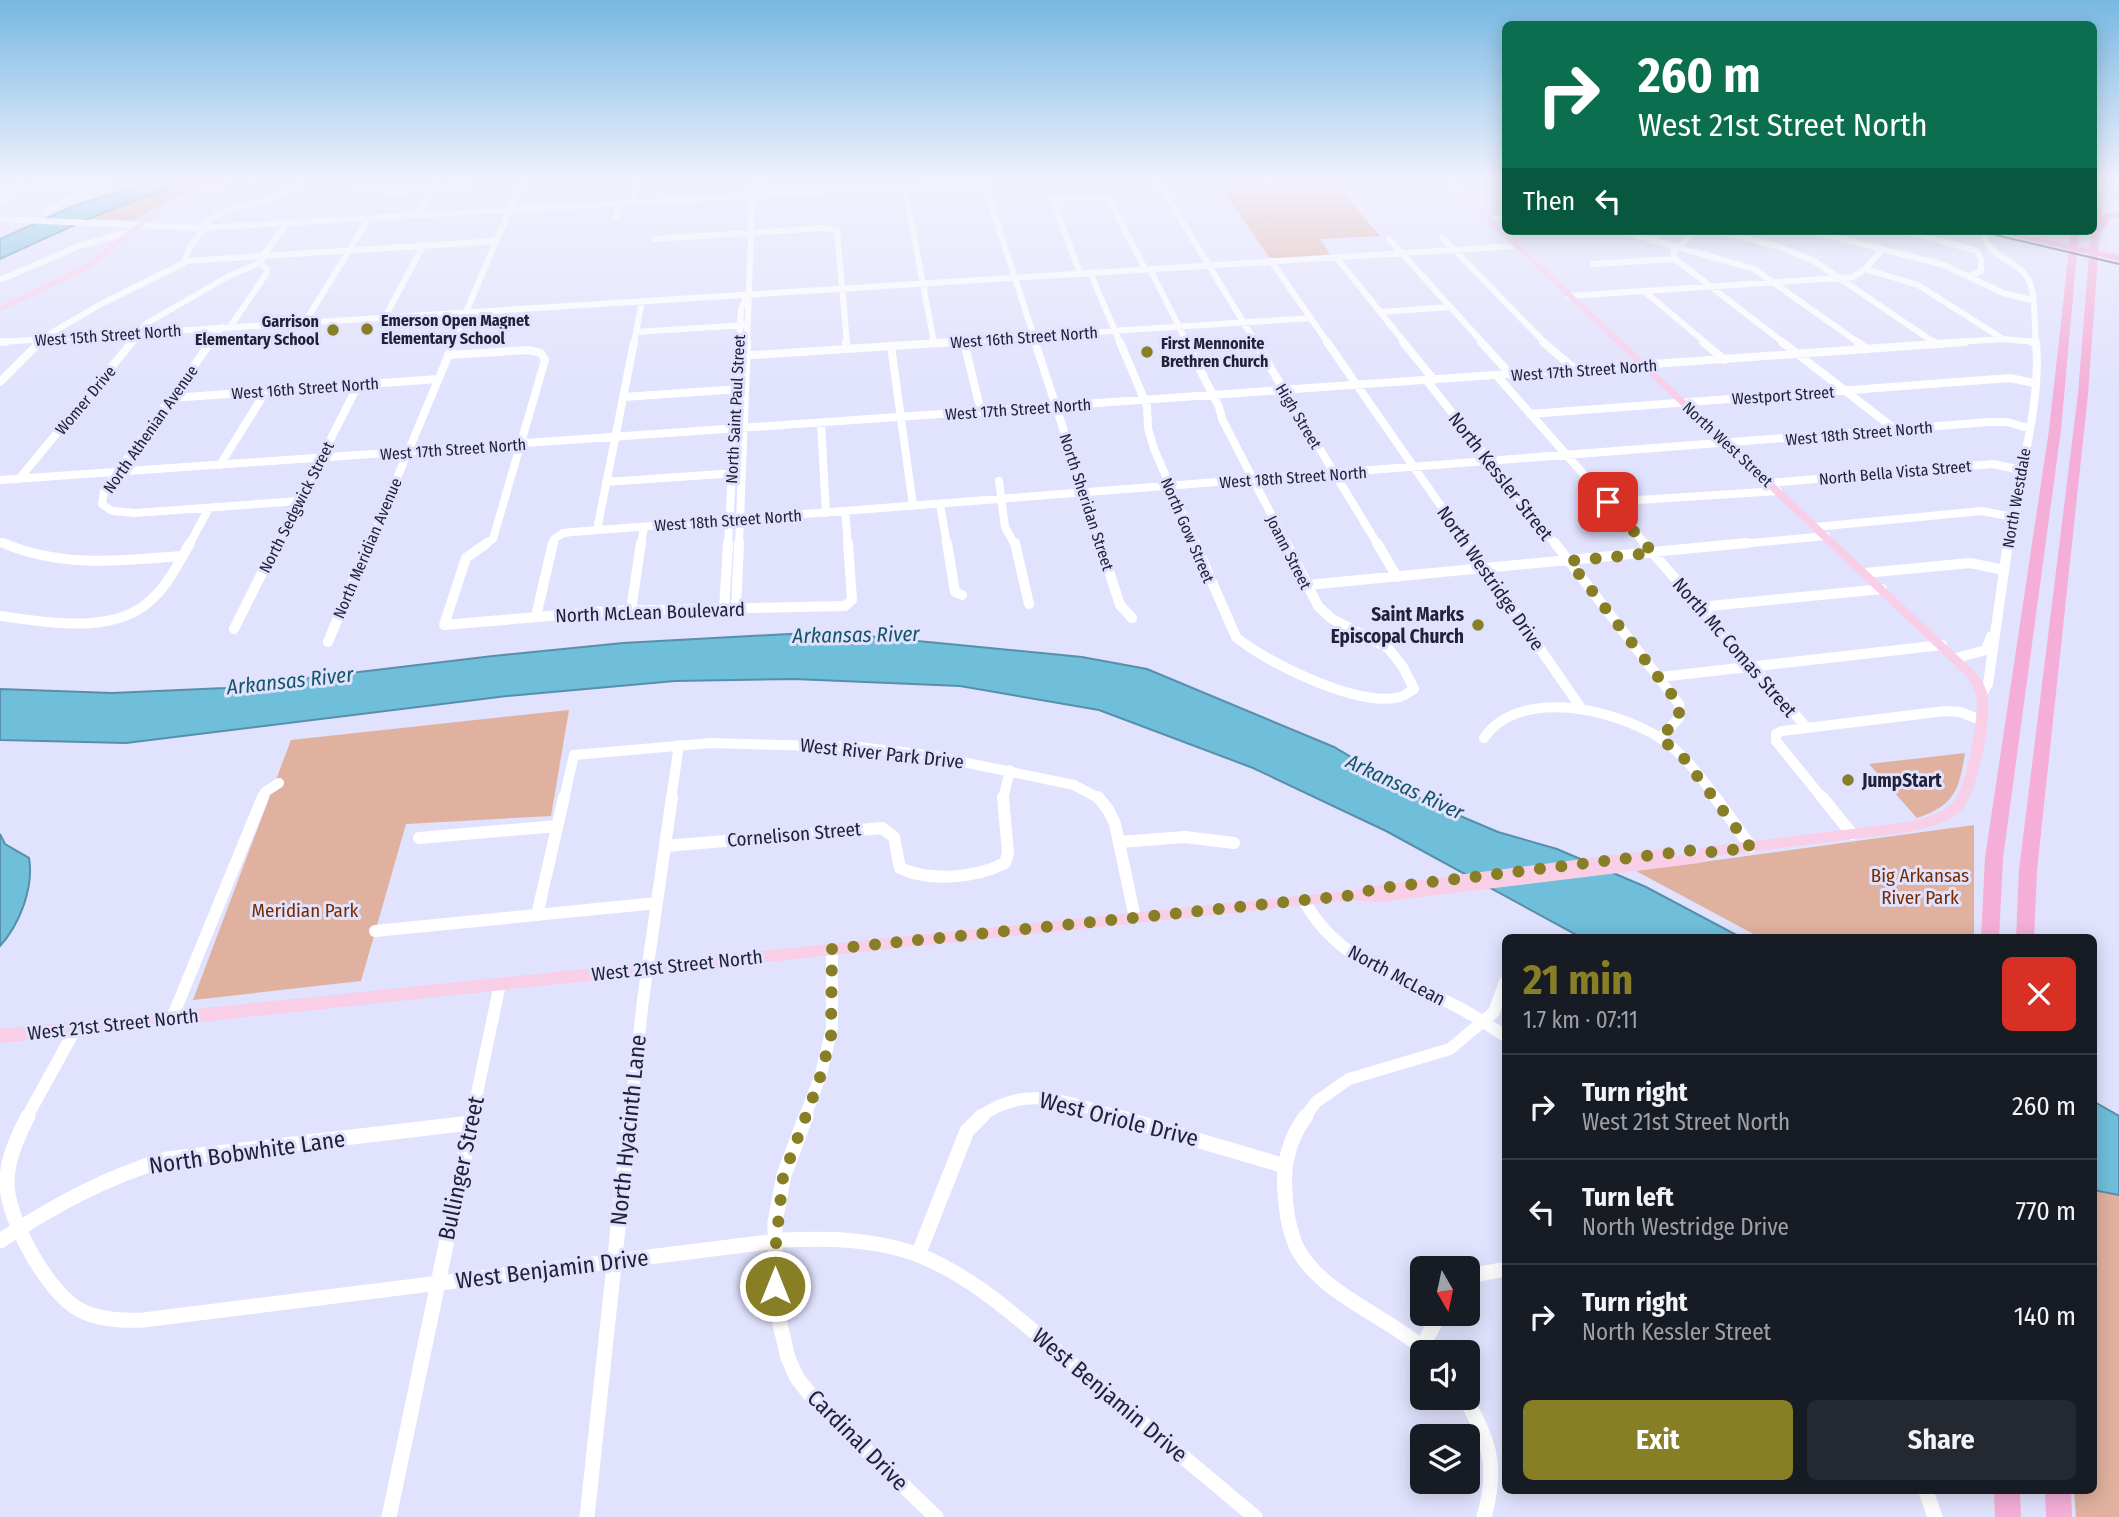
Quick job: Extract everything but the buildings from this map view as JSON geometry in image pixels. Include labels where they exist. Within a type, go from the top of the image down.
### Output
[{"type":"highway","points":[[1990,934],[1994,858],[2055,430],[2069,307],[2071,253]]},
{"type":"highway","points":[[2025,934],[2028,870],[2083,394],[2093,253]]},
{"type":"highway","points":[[2097,253],[2119,258]]},
{"type":"highway","points":[[2007,1494],[2008,1517]]},
{"type":"highway","points":[[2058,1494],[2059,1517]]},
{"type":"main road","points":[[0,309],[70,277],[101,253]]},
{"type":"main road","name":"North West Street","points":[[1523,253],[1956,658],[1982,693]]},
{"type":"main road","points":[[1981,720],[1984,707],[1982,693]]},
{"type":"main road","name":"West 21st Street North","points":[[1354,895],[1374,889],[1447,880],[1700,858],[1711,852],[1909,827],[1927,822],[1950,812],[1968,790],[1981,720]]},
{"type":"main road","name":"West 21st Street North","points":[[0,1036],[1304,900],[1354,895],[1379,897],[1460,888],[1621,863]]},
{"type":"street","points":[[0,279],[66,253]]},
{"type":"street","points":[[186,261],[188,253]]},
{"type":"street","points":[[262,259],[267,253]]},
{"type":"street","points":[[0,382],[42,339],[101,304],[186,261],[262,259],[322,253]]},
{"type":"street","points":[[305,322],[347,253]]},
{"type":"street","points":[[385,317],[419,253]]},
{"type":"street","name":"North Meridian Avenue","points":[[328,642],[491,253]]},
{"type":"street","name":"North Saint Paul Street","points":[[736,609],[734,520],[744,325],[741,309],[747,294],[750,253]]},
{"type":"street","points":[[839,253],[847,349]]},
{"type":"street","points":[[917,253],[934,343]]},
{"type":"street","name":"North Sheridan Street","points":[[1007,253],[1122,611],[1132,618]]},
{"type":"street","name":"North Gow Street","points":[[1076,253],[1116,332],[1145,401],[1151,438],[1231,629],[1251,652],[1331,686],[1379,700]]},
{"type":"street","name":"Joann Street","points":[[1138,253],[1180,328],[1252,480],[1318,606],[1332,621],[1381,643],[1398,659],[1414,689],[1401,698],[1379,700]]},
{"type":"street","name":"High Street","points":[[1201,253],[1397,577]]},
{"type":"street","points":[[1401,253],[1511,375]]},
{"type":"street","name":"West 15th Street North","points":[[0,342],[1405,253]]},
{"type":"street","points":[[1457,253],[1541,340],[1576,370]]},
{"type":"street","points":[[1674,253],[1676,259],[1896,430]]},
{"type":"street","points":[[1698,253],[1754,269],[1867,349]]},
{"type":"street","points":[[1797,253],[1936,344]]},
{"type":"street","points":[[1569,296],[1838,278],[1857,275],[1880,253]]},
{"type":"street","points":[[1897,253],[1944,265],[2003,293],[2032,300],[2032,288],[2026,277],[1996,253]]},
{"type":"street","points":[[1970,276],[1980,274],[1982,270],[1978,253]]},
{"type":"street","name":"North Kessler Street","points":[[1336,257],[1380,312],[1490,462],[1679,704],[1680,713],[1660,738]]},
{"type":"street","name":"North Athenian Avenue","points":[[209,508],[121,513],[102,505],[101,498],[117,472],[226,327],[237,317],[266,274],[262,259]]},
{"type":"street","name":"Womer Drive","points":[[19,479],[139,333],[162,312],[262,259]]},
{"type":"street","points":[[1593,264],[1676,259]]},
{"type":"street","name":"North Westridge Drive","points":[[1271,261],[1581,708]]},
{"type":"street","points":[[1865,269],[1922,287],[2003,339]]},
{"type":"street","points":[[1644,291],[1725,360]]},
{"type":"street","name":"North Westdale","points":[[1982,693],[1988,684],[2034,383],[2036,342],[2032,300]]},
{"type":"street","points":[[597,530],[642,301]]},
{"type":"street","points":[[1380,312],[1450,307]]},
{"type":"street","name":"West 16th Street North","points":[[742,356],[1311,318]]},
{"type":"street","points":[[636,332],[744,325]]},
{"type":"street","name":"West 17th Street North","points":[[0,480],[2003,339],[2036,342]]},
{"type":"street","points":[[964,341],[981,412]]},
{"type":"street","points":[[891,346],[913,506]]},
{"type":"street","points":[[448,355],[529,351],[544,356],[521,444]]},
{"type":"street","name":"North Mc Comas Street","points":[[1497,376],[1807,728]]},
{"type":"street","name":"West 16th Street North","points":[[172,398],[438,379]]},
{"type":"street","name":"Westport Street","points":[[1531,414],[2010,379],[2034,383]]},
{"type":"street","name":"North Sedgwick Street","points":[[234,629],[358,385]]},
{"type":"street","points":[[624,397],[740,389]]},
{"type":"street","points":[[220,465],[266,391]]},
{"type":"street","name":"West 18th Street North","points":[[536,616],[552,545],[558,536],[597,530],[1997,422],[2028,428]]},
{"type":"street","points":[[821,423],[826,513]]},
{"type":"street","name":"North McLean Boulevard","points":[[521,444],[493,539],[466,558],[444,625],[631,610],[845,606],[851,598],[845,512]]},
{"type":"street","name":"North Bella Vista Street","points":[[1769,483],[1993,464],[2021,470]]},
{"type":"street","points":[[606,482],[736,473]]},
{"type":"street","points":[[999,481],[1005,527],[1015,544],[1029,604]]},
{"type":"street","points":[[1608,502],[1778,491]]},
{"type":"street","points":[[0,616],[97,621],[132,613],[155,598],[209,508],[299,501]]},
{"type":"street","points":[[940,504],[956,592],[962,595]]},
{"type":"street","points":[[1815,527],[1982,511],[2013,517]]},
{"type":"street","name":"North Saint Paul Street","points":[[724,610],[734,520]]},
{"type":"street","points":[[631,610],[643,527]]},
{"type":"street","points":[[1307,585],[1826,537]]},
{"type":"street","points":[[0,542],[36,558],[71,563],[181,556]]},
{"type":"street","points":[[1865,573],[1970,563],[2004,570]]},
{"type":"street","points":[[1700,607],[1882,589]]},
{"type":"street","points":[[1956,658],[1986,650],[1995,627]]},
{"type":"street","points":[[1660,677],[1941,645]]},
{"type":"street","points":[[1484,738],[1494,722],[1525,711],[1581,708],[1627,722],[1660,738],[1683,757],[1751,848]]},
{"type":"street","points":[[1852,834],[1776,741],[1776,734],[1782,731],[1945,711],[1960,712],[1981,720]]},
{"type":"street","name":"West River Park Drive","points":[[557,825],[574,755],[679,745],[776,743],[858,747],[929,755],[1010,770],[1090,791],[1108,808],[1119,842],[1135,918]]},
{"type":"street","name":"North Hyacinth Lane","points":[[587,1517],[647,969],[679,745]]},
{"type":"street","name":"Cornelison Street","points":[[665,846],[882,828],[894,837],[900,868],[907,873],[926,877],[989,870],[1005,863],[1008,853],[1002,803],[1010,770]]},
{"type":"street","points":[[172,1018],[265,792],[279,783]]},
{"type":"street","points":[[419,838],[557,825],[537,915]]},
{"type":"street","points":[[1119,842],[1185,837],[1234,843]]},
{"type":"street","name":"North McLean","points":[[1304,900],[1310,916],[1327,936],[1386,974],[1451,1003],[1502,1034]]},
{"type":"street","points":[[375,931],[656,902]]},
{"type":"street","name":"Cardinal Drive","points":[[832,949],[831,1036],[819,1081],[783,1177],[776,1241],[775,1310],[785,1352],[797,1378],[815,1402],[936,1517]]},
{"type":"street","name":"Bullinger Street","points":[[389,1517],[500,984]]},
{"type":"street","points":[[1414,1340],[1391,1321],[1333,1286],[1302,1255],[1291,1231],[1285,1201],[1285,1166],[1296,1131],[1310,1107],[1336,1083],[1381,1067],[1447,1051],[1497,1010],[1502,992]]},
{"type":"street","name":"West Benjamin Drive","points":[[76,1028],[25,1125],[8,1170],[8,1201],[52,1283],[70,1304],[86,1312],[119,1321],[776,1241],[856,1238],[905,1249],[962,1276],[992,1297],[1255,1517]]},
{"type":"street","name":"West Oriole Drive","points":[[918,1255],[967,1131],[987,1112],[1021,1099],[1040,1096],[1059,1100],[1285,1166]]},
{"type":"street","name":"North Bobwhite Lane","points":[[0,1241],[93,1184],[167,1159],[470,1123]]},
{"type":"street","points":[[1480,1274],[1502,1270]]},
{"type":"street","points":[[1472,1410],[1490,1448],[1493,1488],[1484,1517]]},
{"type":"street","points":[[1927,1494],[1935,1517]]},
{"type":"green space","points":[[1266,253],[1329,253],[1331,256],[1271,260]]},
{"type":"green space","name":"Meridian Park","points":[[569,710],[551,816],[406,824],[361,981],[193,1000],[291,740]]},
{"type":"green space","points":[[1965,753],[1953,794],[1940,808],[1917,818],[1869,764]]},
{"type":"green space","name":"Big Arkansas River Park","points":[[1974,825],[1974,934],[1754,934],[1636,871]]},
{"type":"green space","points":[[2097,1186],[2119,1193],[2119,1517],[2076,1517],[2074,1494],[2097,1494]]},
{"type":"water","points":[[0,253],[14,253],[0,259]]},
{"type":"water","name":"Arkansas River","points":[[825,632],[1082,657],[1147,669],[1334,747],[1425,801],[1498,832],[1557,849],[1646,887],[1734,934],[1575,934],[1386,831],[1253,768],[1099,710],[960,686],[794,679],[675,681],[507,696],[126,743],[0,740],[0,689],[112,693],[225,688],[623,643]]},
{"type":"water","points":[[0,834],[5,844],[29,858],[30,869],[24,905],[14,927],[0,946]]},
{"type":"water","points":[[2097,1103],[2119,1116],[2119,1195],[2097,1191]]},
{"type":"railway","points":[[2071,253],[2119,264]]},
{"type":"place","name":"Emerson Open Magnet Elementary School","points":[[367,329]]},
{"type":"place","name":"Garrison Elementary School","points":[[333,330]]},
{"type":"place","name":"First Mennonite Brethren Church","points":[[1147,352]]},
{"type":"place","name":"Saint Marks Episcopal Church","points":[[1478,625]]},
{"type":"place","name":"JumpStart","points":[[1848,780]]},
{"type":"route","points":[[775,1286],[778,1206],[783,1177],[819,1081],[831,1036],[832,949],[1354,895],[1374,889],[1695,850],[1711,852],[1751,848],[1683,757],[1660,738],[1679,718],[1679,704],[1569,561],[1653,553],[1608,502]]}]
